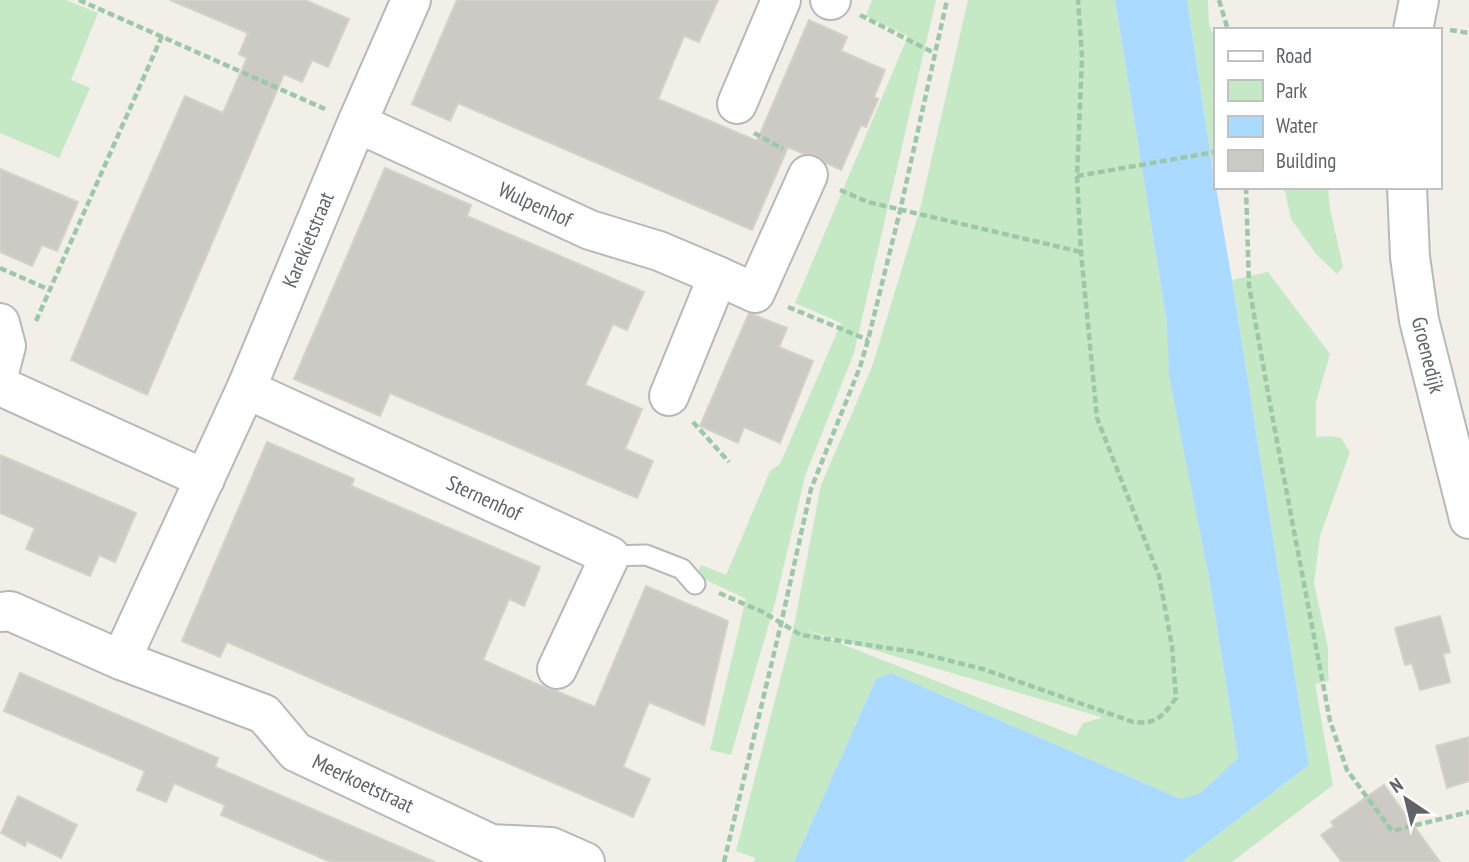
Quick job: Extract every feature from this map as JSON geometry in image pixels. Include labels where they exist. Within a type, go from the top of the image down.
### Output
[{"type":"street","name":"Karekietstraat","points":[[121,660],[246,388],[411,0]]},
{"type":"street","points":[[737,104],[781,0]]},
{"type":"street","points":[[1419,0],[1428,28]]},
{"type":"street","name":"Wulpenhof","points":[[357,123],[590,230],[659,251],[755,293]]},
{"type":"street","points":[[755,293],[808,175]]},
{"type":"street","name":"Groenedijk","points":[[1407,189],[1410,257],[1419,320],[1469,519]]},
{"type":"street","points":[[669,396],[718,276]]},
{"type":"street","points":[[0,369],[6,346],[17,325]]},
{"type":"street","points":[[0,386],[205,479]]},
{"type":"street","name":"Sternenhof","points":[[246,388],[610,556]]},
{"type":"street","points":[[557,669],[610,556]]},
{"type":"street","name":"Meerkoetstraat","points":[[0,612],[10,611],[121,660],[264,714],[296,751],[491,844],[551,847],[585,862]]},
{"type":"lane","points":[[610,556],[646,555],[682,569],[695,584]]},
{"type":"path","points":[[79,0],[357,123]]},
{"type":"path","points":[[831,0],[934,53]]},
{"type":"path","points":[[724,862],[782,624],[811,489],[860,367],[868,340],[947,0]]},
{"type":"path","points":[[695,584],[763,612],[801,635],[915,652],[983,669],[1133,722],[1148,724],[1164,715],[1176,698],[1171,646],[1159,576],[1097,418],[1081,252],[1077,176],[1082,57],[1078,0]]},
{"type":"path","points":[[1219,0],[1227,28]]},
{"type":"path","points":[[1441,30],[1469,33]]},
{"type":"path","points":[[17,325],[50,290],[162,36]]},
{"type":"path","points":[[737,104],[743,128],[790,153],[808,175],[868,202],[1081,252]]},
{"type":"path","points":[[1077,176],[1214,152]]},
{"type":"path","points":[[1246,189],[1249,286],[1330,721],[1347,770],[1392,831],[1469,812]]},
{"type":"path","points":[[0,268],[50,290]]},
{"type":"path","points":[[755,293],[868,340]]},
{"type":"path","points":[[669,396],[729,462]]},
{"type":"green space","points":[[0,0],[66,0],[98,13],[71,80],[90,88],[59,158],[0,133]]},
{"type":"green space","points":[[872,0],[936,0],[854,353],[805,476],[775,603],[731,755],[710,750],[746,599],[696,575],[701,565],[726,575],[770,471],[780,464],[841,323],[795,303],[908,36],[866,16]]},
{"type":"green space","points":[[968,0],[1115,0],[1167,324],[1170,376],[1209,578],[1238,758],[1200,793],[1181,799],[891,673],[876,679],[794,862],[754,862],[755,858],[736,851],[794,626],[821,485],[872,367],[920,209]],"holes":[[[806,630],[1101,717],[1083,723],[1076,736]]]},
{"type":"green space","points":[[1187,0],[1208,0],[1209,24],[1214,36],[1212,164]]},
{"type":"green space","points":[[1284,189],[1328,189],[1343,267],[1337,274],[1317,255],[1291,219]]},
{"type":"green space","points":[[1268,272],[1330,354],[1316,402],[1316,437],[1341,438],[1350,452],[1320,536],[1314,583],[1328,648],[1329,681],[1315,684],[1333,785],[1232,862],[1182,862],[1309,765],[1232,280]]},
{"type":"water","points":[[1115,0],[1187,0],[1214,189],[1216,189],[1232,280],[1309,765],[1182,862],[794,862],[876,679],[891,673],[1181,799],[1200,793],[1238,758],[1209,578],[1169,376],[1167,324]]},
{"type":"building","points":[[170,0],[305,0],[349,19],[328,67],[312,60],[302,82],[284,74],[147,395],[71,360],[185,96],[223,113],[247,58],[239,54],[248,33]]},
{"type":"building","points":[[457,0],[718,0],[699,42],[684,36],[658,99],[757,141],[809,20],[847,37],[841,51],[885,70],[874,97],[878,99],[866,127],[861,125],[841,170],[816,155],[804,154],[788,147],[752,230],[458,103],[450,121],[412,104]]},
{"type":"building","points":[[385,168],[471,205],[467,216],[644,292],[627,330],[613,324],[585,385],[642,409],[625,449],[653,461],[637,498],[390,393],[380,416],[294,379]]},
{"type":"building","points":[[0,169],[78,202],[57,251],[42,245],[32,266],[0,252]]},
{"type":"building","points":[[749,313],[787,328],[779,347],[813,361],[780,443],[744,427],[738,443],[700,426]]},
{"type":"building","points":[[267,442],[354,479],[351,486],[540,567],[524,606],[509,599],[483,660],[548,689],[595,707],[646,586],[728,621],[704,725],[649,702],[623,767],[650,779],[633,817],[227,642],[220,657],[182,641]]},
{"type":"building","points":[[0,455],[136,513],[115,562],[99,555],[90,576],[26,549],[35,528],[0,513]]},
{"type":"building","points":[[1440,616],[1450,652],[1443,654],[1450,682],[1420,690],[1412,663],[1405,665],[1395,628]]},
{"type":"building","points":[[20,673],[218,758],[215,767],[435,862],[331,862],[221,815],[225,805],[174,783],[166,802],[137,790],[145,771],[4,711]]},
{"type":"building","points":[[1469,737],[1469,781],[1447,788],[1436,746]]},
{"type":"building","points":[[1384,785],[1440,862],[1342,862],[1321,835],[1334,826],[1331,822]]},
{"type":"building","points":[[18,796],[77,825],[61,858],[27,841],[25,846],[1,833]]}]
